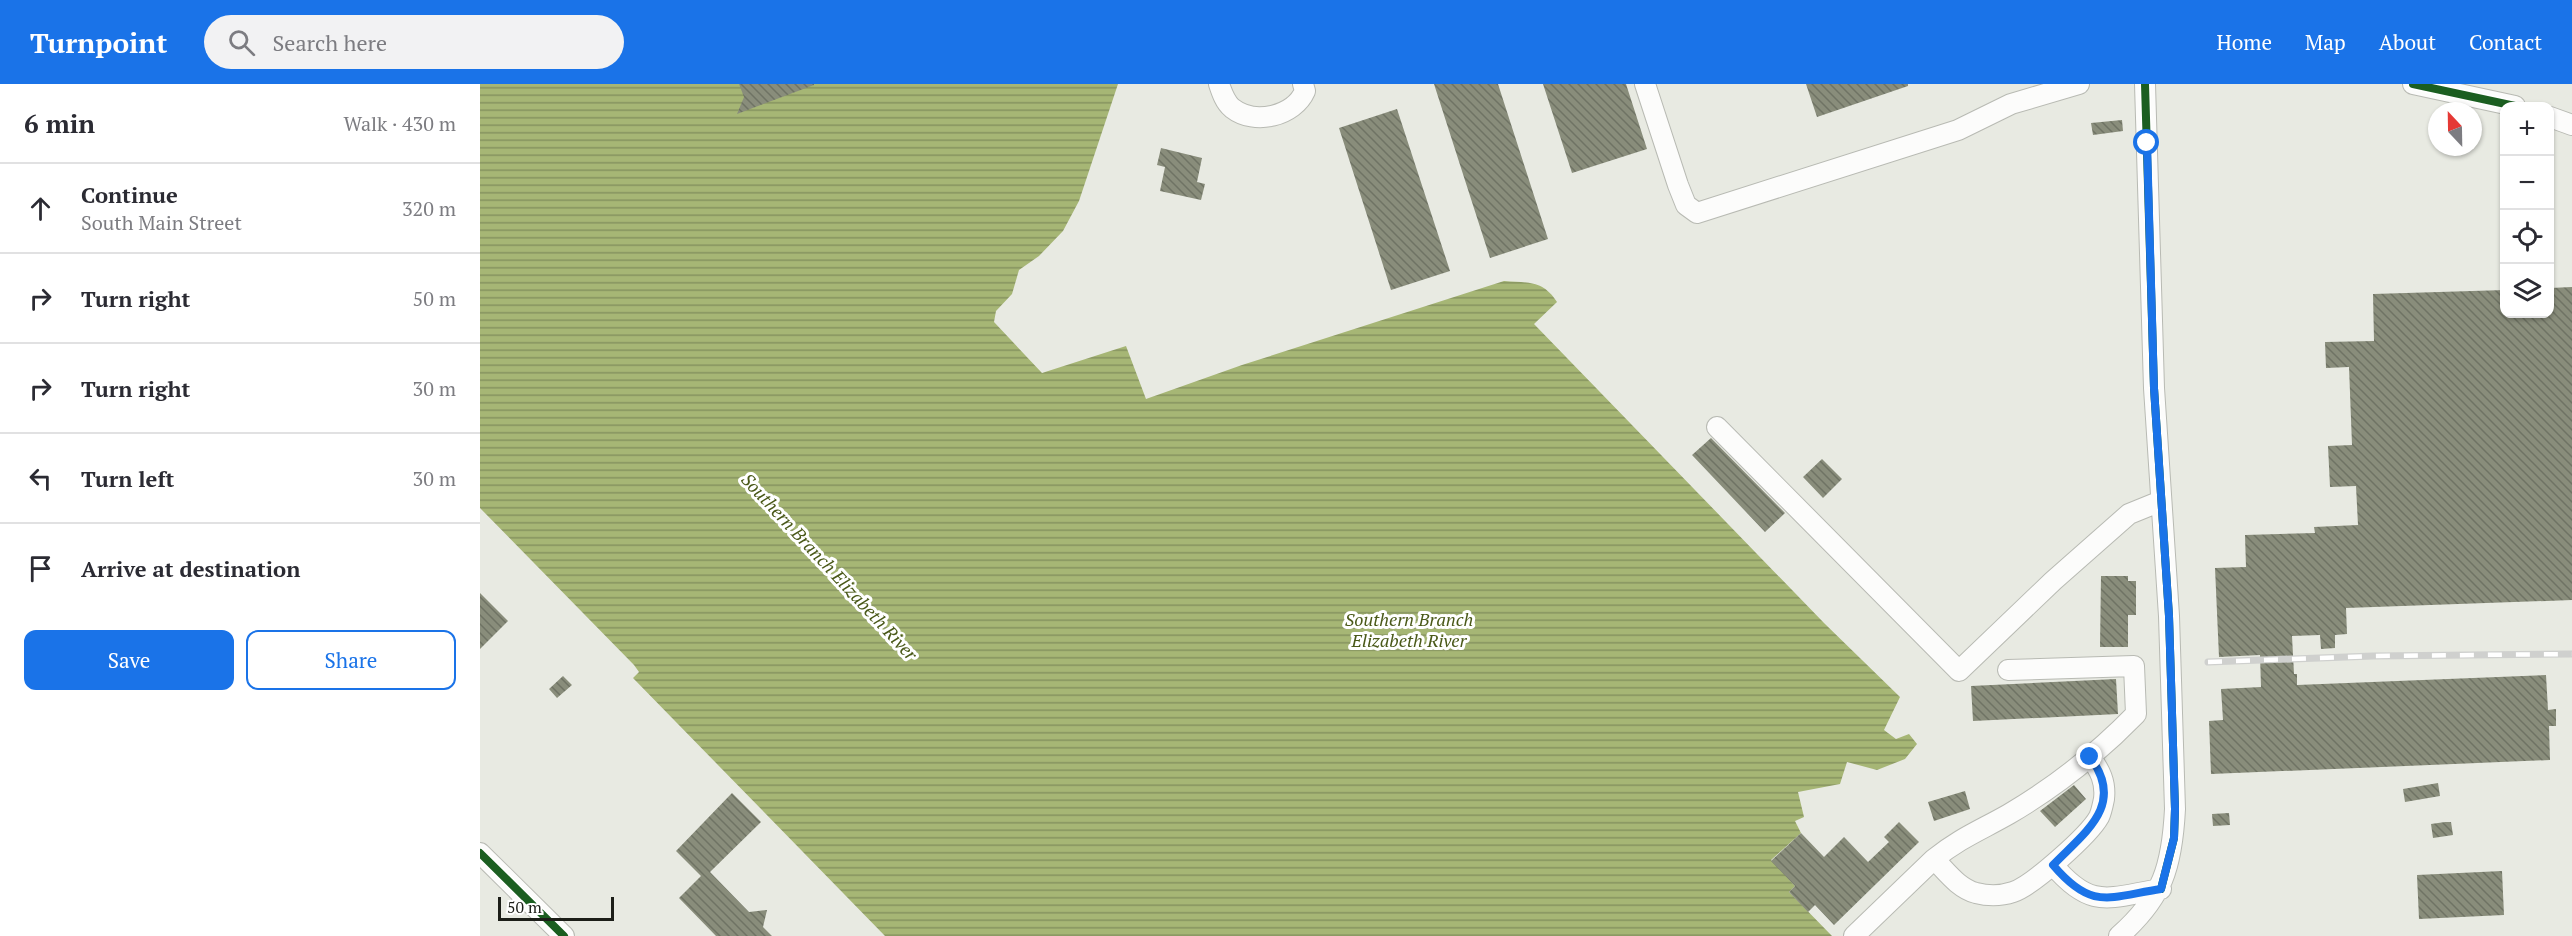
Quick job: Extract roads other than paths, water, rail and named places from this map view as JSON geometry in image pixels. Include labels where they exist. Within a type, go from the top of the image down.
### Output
[{"type":"street","points":[[1219,84],[1231,107],[1250,117],[1262,118],[1291,108],[1301,101],[1305,91],[1303,84]]},
{"type":"street","points":[[1645,84],[1686,205],[1697,213],[1958,130],[2011,104],[2079,84]]},
{"type":"street","points":[[2119,936],[2136,921],[2161,889],[2174,838],[2175,809],[2169,616],[2154,388],[2145,84]]},
{"type":"street","points":[[2413,84],[2500,103]]},
{"type":"street","points":[[2554,118],[2572,125]]},
{"type":"street","points":[[1717,427],[1959,671],[2053,580],[2129,514],[2161,501]]},
{"type":"street","points":[[1854,936],[1934,859],[1956,841],[2010,813],[2090,757],[2136,714],[2134,666],[2008,670]]},
{"type":"street","points":[[1934,859],[1962,888],[1995,896],[2014,892],[2034,881],[2053,865],[2099,817],[2104,799],[2104,781],[2090,757]]},
{"type":"street","points":[[480,853],[564,936]]},
{"type":"street","points":[[2053,865],[2069,884],[2093,896],[2113,898],[2161,889]]},
{"type":"water","name":"Southern Branch Elizabeth River","points":[[480,84],[1118,84],[1079,201],[1063,231],[1039,256],[1019,270],[1012,294],[996,311],[994,322],[1042,373],[1126,346],[1146,399],[1242,365],[1504,281],[1540,286],[1557,302],[1534,324],[1824,623],[1900,697],[1884,730],[1896,739],[1909,734],[1917,744],[1905,759],[1877,770],[1847,762],[1840,784],[1798,792],[1804,817],[1795,821],[1801,833],[1771,860],[1795,886],[1789,892],[1832,936],[885,936],[633,678],[639,672],[634,665],[480,508]]},
{"type":"railway","points":[[2208,662],[2373,656],[2572,654]]}]
